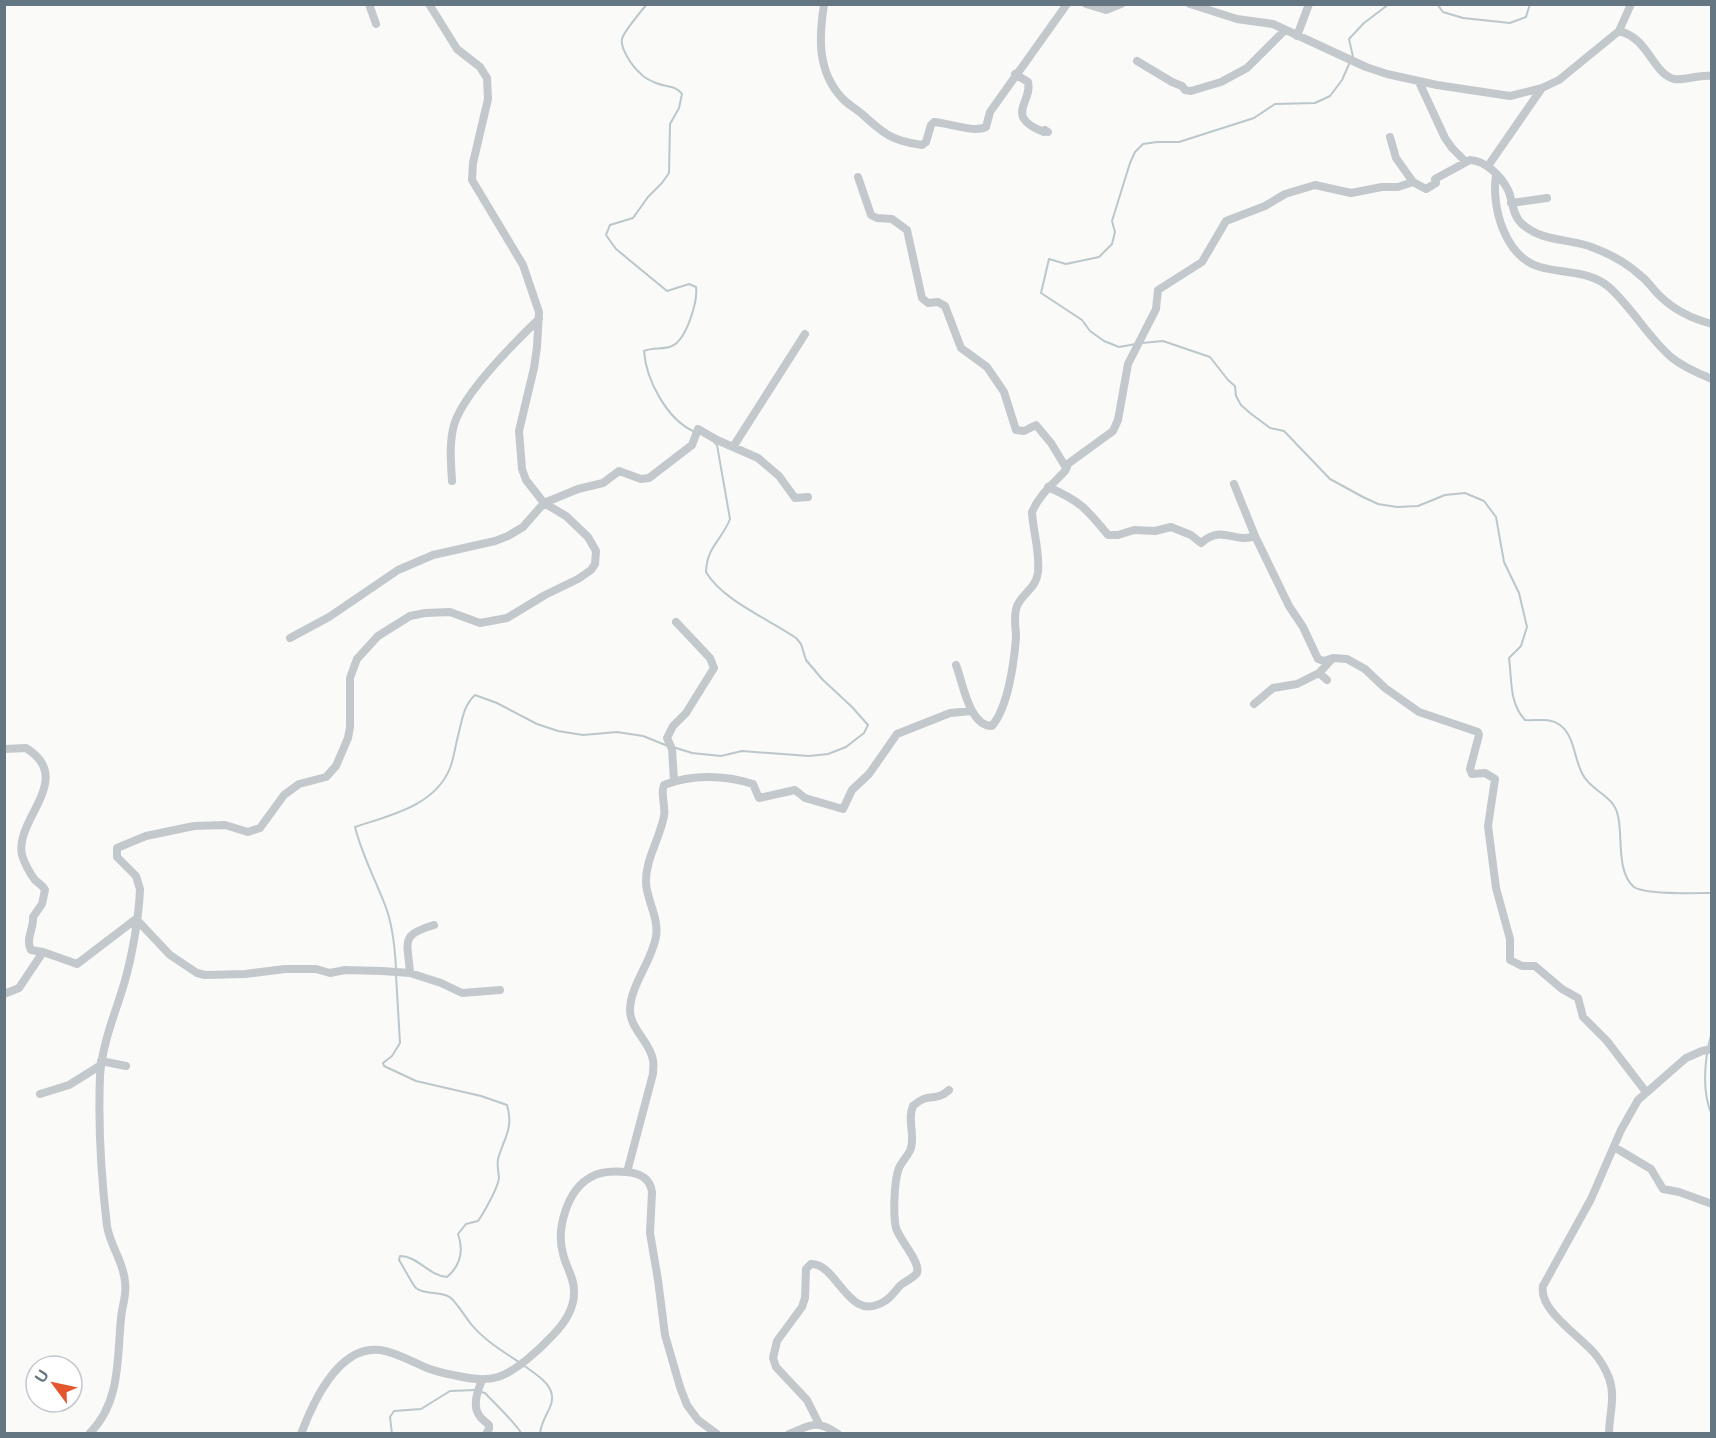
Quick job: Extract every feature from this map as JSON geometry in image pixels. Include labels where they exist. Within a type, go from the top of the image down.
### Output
[{"type":"street","points":[[369,4],[376,24]]},
{"type":"street","points":[[89,1434],[104,1412],[116,1382],[121,1316],[125,1297],[123,1273],[109,1239],[100,1146],[102,1054],[125,981],[140,898],[136,876],[117,857],[117,848],[136,839],[194,826],[225,825],[252,831],[264,824],[284,795],[299,784],[326,777],[331,773],[348,738],[351,706],[350,678],[357,658],[378,636],[410,616],[443,611],[457,613],[480,623],[507,618],[587,573],[594,567],[596,561],[594,544],[579,527],[544,503],[526,480],[522,469],[519,431],[534,368],[539,312],[523,265],[472,180],[473,163],[488,99],[487,78],[480,68],[457,49],[429,4]]},
{"type":"street","points":[[824,4],[819,36],[821,53],[829,80],[841,97],[885,135],[922,145],[928,140],[933,122],[953,124],[973,130],[984,129],[989,113],[1067,4]]},
{"type":"street","points":[[1086,4],[1106,10],[1121,4]]},
{"type":"street","points":[[1190,4],[1237,19],[1267,22],[1351,61],[1387,74],[1510,96],[1542,88],[1574,70],[1619,31],[1630,4]]},
{"type":"street","points":[[1296,36],[1309,4]]},
{"type":"street","points":[[1137,61],[1182,86],[1185,90],[1191,91],[1221,82],[1247,68],[1285,30]]},
{"type":"street","points":[[1619,31],[1628,34],[1640,43],[1665,75],[1678,79],[1710,75]]},
{"type":"street","points":[[1016,74],[1028,82],[1029,87],[1022,106],[1023,116],[1030,126],[1048,132]]},
{"type":"street","points":[[1419,81],[1445,138],[1466,162]]},
{"type":"street","points":[[1488,166],[1542,88]]},
{"type":"street","points":[[1390,137],[1396,158],[1413,182],[1426,189],[1436,183],[1435,179],[1466,162],[1472,160],[1488,166],[1507,188],[1518,219],[1529,229],[1548,238],[1592,247],[1612,256],[1644,278],[1669,305],[1712,324]]},
{"type":"street","points":[[1496,175],[1495,197],[1500,224],[1505,235],[1524,258],[1533,265],[1547,269],[1589,275],[1608,286],[1671,356],[1684,366],[1712,379]]},
{"type":"street","points":[[858,177],[871,215],[892,219],[906,230],[922,298],[928,303],[938,302],[945,306],[961,348],[987,367],[1004,392],[1016,430],[1024,431],[1036,425],[1067,467],[1048,487],[1032,512],[1038,552],[1038,575],[1032,588],[1018,604],[1014,658],[1002,705],[994,724],[990,727],[979,722],[972,711],[956,665]]},
{"type":"street","points":[[1065,466],[1113,431],[1118,420],[1125,370],[1158,306],[1158,290],[1202,262],[1226,221],[1312,185],[1351,193],[1382,187],[1398,187],[1413,182]]},
{"type":"street","points":[[1512,203],[1546,198]]},
{"type":"street","points":[[452,481],[451,443],[454,425],[462,405],[491,369],[539,320]]},
{"type":"street","points":[[733,447],[805,334]]},
{"type":"street","points":[[290,638],[329,617],[398,570],[433,555],[508,536],[523,527],[544,503],[578,489],[603,483],[619,471],[641,479],[649,478],[692,445],[698,429],[758,458],[779,476],[795,498],[808,497]]},
{"type":"street","points":[[1234,484],[1255,536],[1292,612],[1309,639],[1314,653],[1322,661],[1333,658],[1347,659],[1358,664],[1385,688],[1419,712],[1478,733],[1470,770],[1472,774],[1485,773],[1495,779],[1488,826],[1496,888],[1510,939],[1510,960],[1522,966],[1534,966],[1562,989],[1578,998],[1583,1017],[1607,1041],[1646,1092]]},
{"type":"street","points":[[1048,487],[1071,496],[1086,508],[1108,535],[1118,535],[1134,530],[1155,531],[1171,527],[1201,543],[1206,538],[1219,534],[1238,538],[1255,536]]},
{"type":"street","points":[[674,781],[672,749],[667,738],[714,668],[710,658],[676,622]]},
{"type":"street","points":[[1254,704],[1273,687],[1297,684],[1319,673],[1333,658]]},
{"type":"street","points":[[1319,673],[1327,680]]},
{"type":"street","points":[[627,1172],[652,1074],[653,1059],[632,1020],[630,1011],[635,988],[649,962],[656,933],[646,879],[663,823],[665,807],[663,787],[674,781],[702,777],[727,778],[753,784],[759,798],[795,790],[805,798],[843,809],[852,790],[869,774],[897,734],[950,713],[972,711]]},
{"type":"street","points":[[4,749],[26,748],[40,759],[46,773],[38,806],[27,826],[22,846],[22,854],[30,872],[45,890],[42,904],[33,916],[33,926],[28,939],[30,949],[77,964],[136,919]]},
{"type":"street","points":[[136,919],[170,955],[197,973],[205,975],[285,969],[410,973],[462,993],[500,990]]},
{"type":"street","points":[[410,973],[409,938],[414,932],[434,925]]},
{"type":"street","points":[[4,994],[19,988],[44,952]]},
{"type":"street","points":[[1609,1434],[1612,1400],[1609,1379],[1596,1355],[1547,1306],[1542,1290],[1592,1199],[1630,1112],[1638,1100],[1686,1058],[1712,1049]]},
{"type":"street","points":[[40,1094],[69,1085],[101,1063],[126,1066]]},
{"type":"street","points":[[819,1424],[807,1400],[776,1367],[773,1358],[777,1341],[802,1307],[805,1298],[806,1269],[811,1264],[820,1265],[827,1271],[851,1299],[860,1304],[869,1305],[886,1301],[917,1273],[918,1264],[897,1231],[893,1214],[896,1182],[899,1168],[911,1148],[910,1120],[913,1106],[923,1098],[941,1097],[950,1090]]},
{"type":"street","points":[[1614,1147],[1651,1169],[1663,1189],[1679,1192],[1712,1204]]},
{"type":"street","points":[[301,1434],[323,1386],[345,1362],[362,1352],[381,1350],[444,1373],[482,1380],[500,1377],[521,1363],[560,1327],[569,1312],[574,1296],[574,1282],[562,1253],[560,1237],[562,1223],[573,1197],[583,1182],[591,1176],[609,1171],[642,1176],[652,1188],[650,1233],[665,1335],[687,1405],[698,1420],[714,1433]]},
{"type":"street","points":[[482,1380],[477,1393],[477,1412],[490,1426],[486,1434]]},
{"type":"street","points":[[789,1434],[804,1426],[819,1424],[838,1434]]},
{"type":"waterway","points":[[647,4],[626,32],[622,43],[628,58],[643,76],[656,83],[677,89],[682,94],[679,108],[670,124],[669,173],[633,218],[610,225],[606,235],[616,249],[667,291],[689,284],[696,287],[690,320],[682,336],[672,346],[644,351],[649,374],[660,397],[675,418],[693,431]]},
{"type":"waterway","points":[[1353,57],[1349,39],[1364,23],[1389,4]]},
{"type":"waterway","points":[[1437,4],[1443,12],[1463,18],[1510,23],[1526,17],[1530,4]]},
{"type":"waterway","points":[[1136,344],[1119,347],[1104,341],[1090,331],[1082,320],[1041,293],[1049,259],[1066,264],[1099,257],[1112,244],[1115,232],[1112,221],[1130,163],[1135,152],[1143,144],[1179,142],[1254,118],[1275,104],[1315,103],[1330,96],[1342,80],[1350,62]]},
{"type":"waterway","points":[[1142,343],[1163,341],[1210,357],[1235,386],[1236,396],[1241,405],[1250,413],[1270,428],[1284,431],[1330,479],[1378,504],[1397,507],[1418,506],[1445,495],[1465,493],[1484,501],[1496,517],[1504,562],[1519,593],[1527,627],[1521,646],[1509,658],[1512,691],[1520,713],[1525,720],[1548,720],[1556,723],[1569,735],[1583,775],[1592,786],[1608,798],[1616,809],[1622,863],[1628,880],[1634,887],[1659,892],[1712,893]]},
{"type":"waterway","points":[[673,747],[692,753],[721,756],[742,751],[809,756],[828,754],[846,747],[864,733],[868,725],[806,660],[801,644],[796,638],[735,601],[723,592],[706,572],[712,549],[730,519],[717,445],[714,442]]},
{"type":"waterway","points":[[396,969],[388,913],[355,827],[410,807],[434,792],[450,768],[463,714],[475,695],[497,703],[537,724],[558,731],[583,735],[617,732],[643,736],[668,746]]},
{"type":"waterway","points":[[396,975],[400,1043],[392,1056],[383,1063],[384,1066],[416,1081],[481,1096],[507,1105],[509,1113],[509,1127],[498,1159],[499,1177],[496,1188],[478,1221],[466,1224],[458,1234],[461,1252],[455,1268],[447,1277],[435,1273],[412,1259],[400,1256],[399,1260],[416,1288],[451,1298],[482,1335],[519,1362]]},
{"type":"waterway","points":[[1708,1048],[1712,1031]]},
{"type":"waterway","points":[[1707,1053],[1705,1085],[1712,1115]]},
{"type":"waterway","points":[[523,1365],[545,1382],[552,1393],[550,1407],[540,1434]]},
{"type":"waterway","points":[[392,1434],[390,1417],[394,1411],[421,1409],[450,1391],[475,1390]]},
{"type":"waterway","points":[[481,1392],[485,1393],[522,1434]]}]
